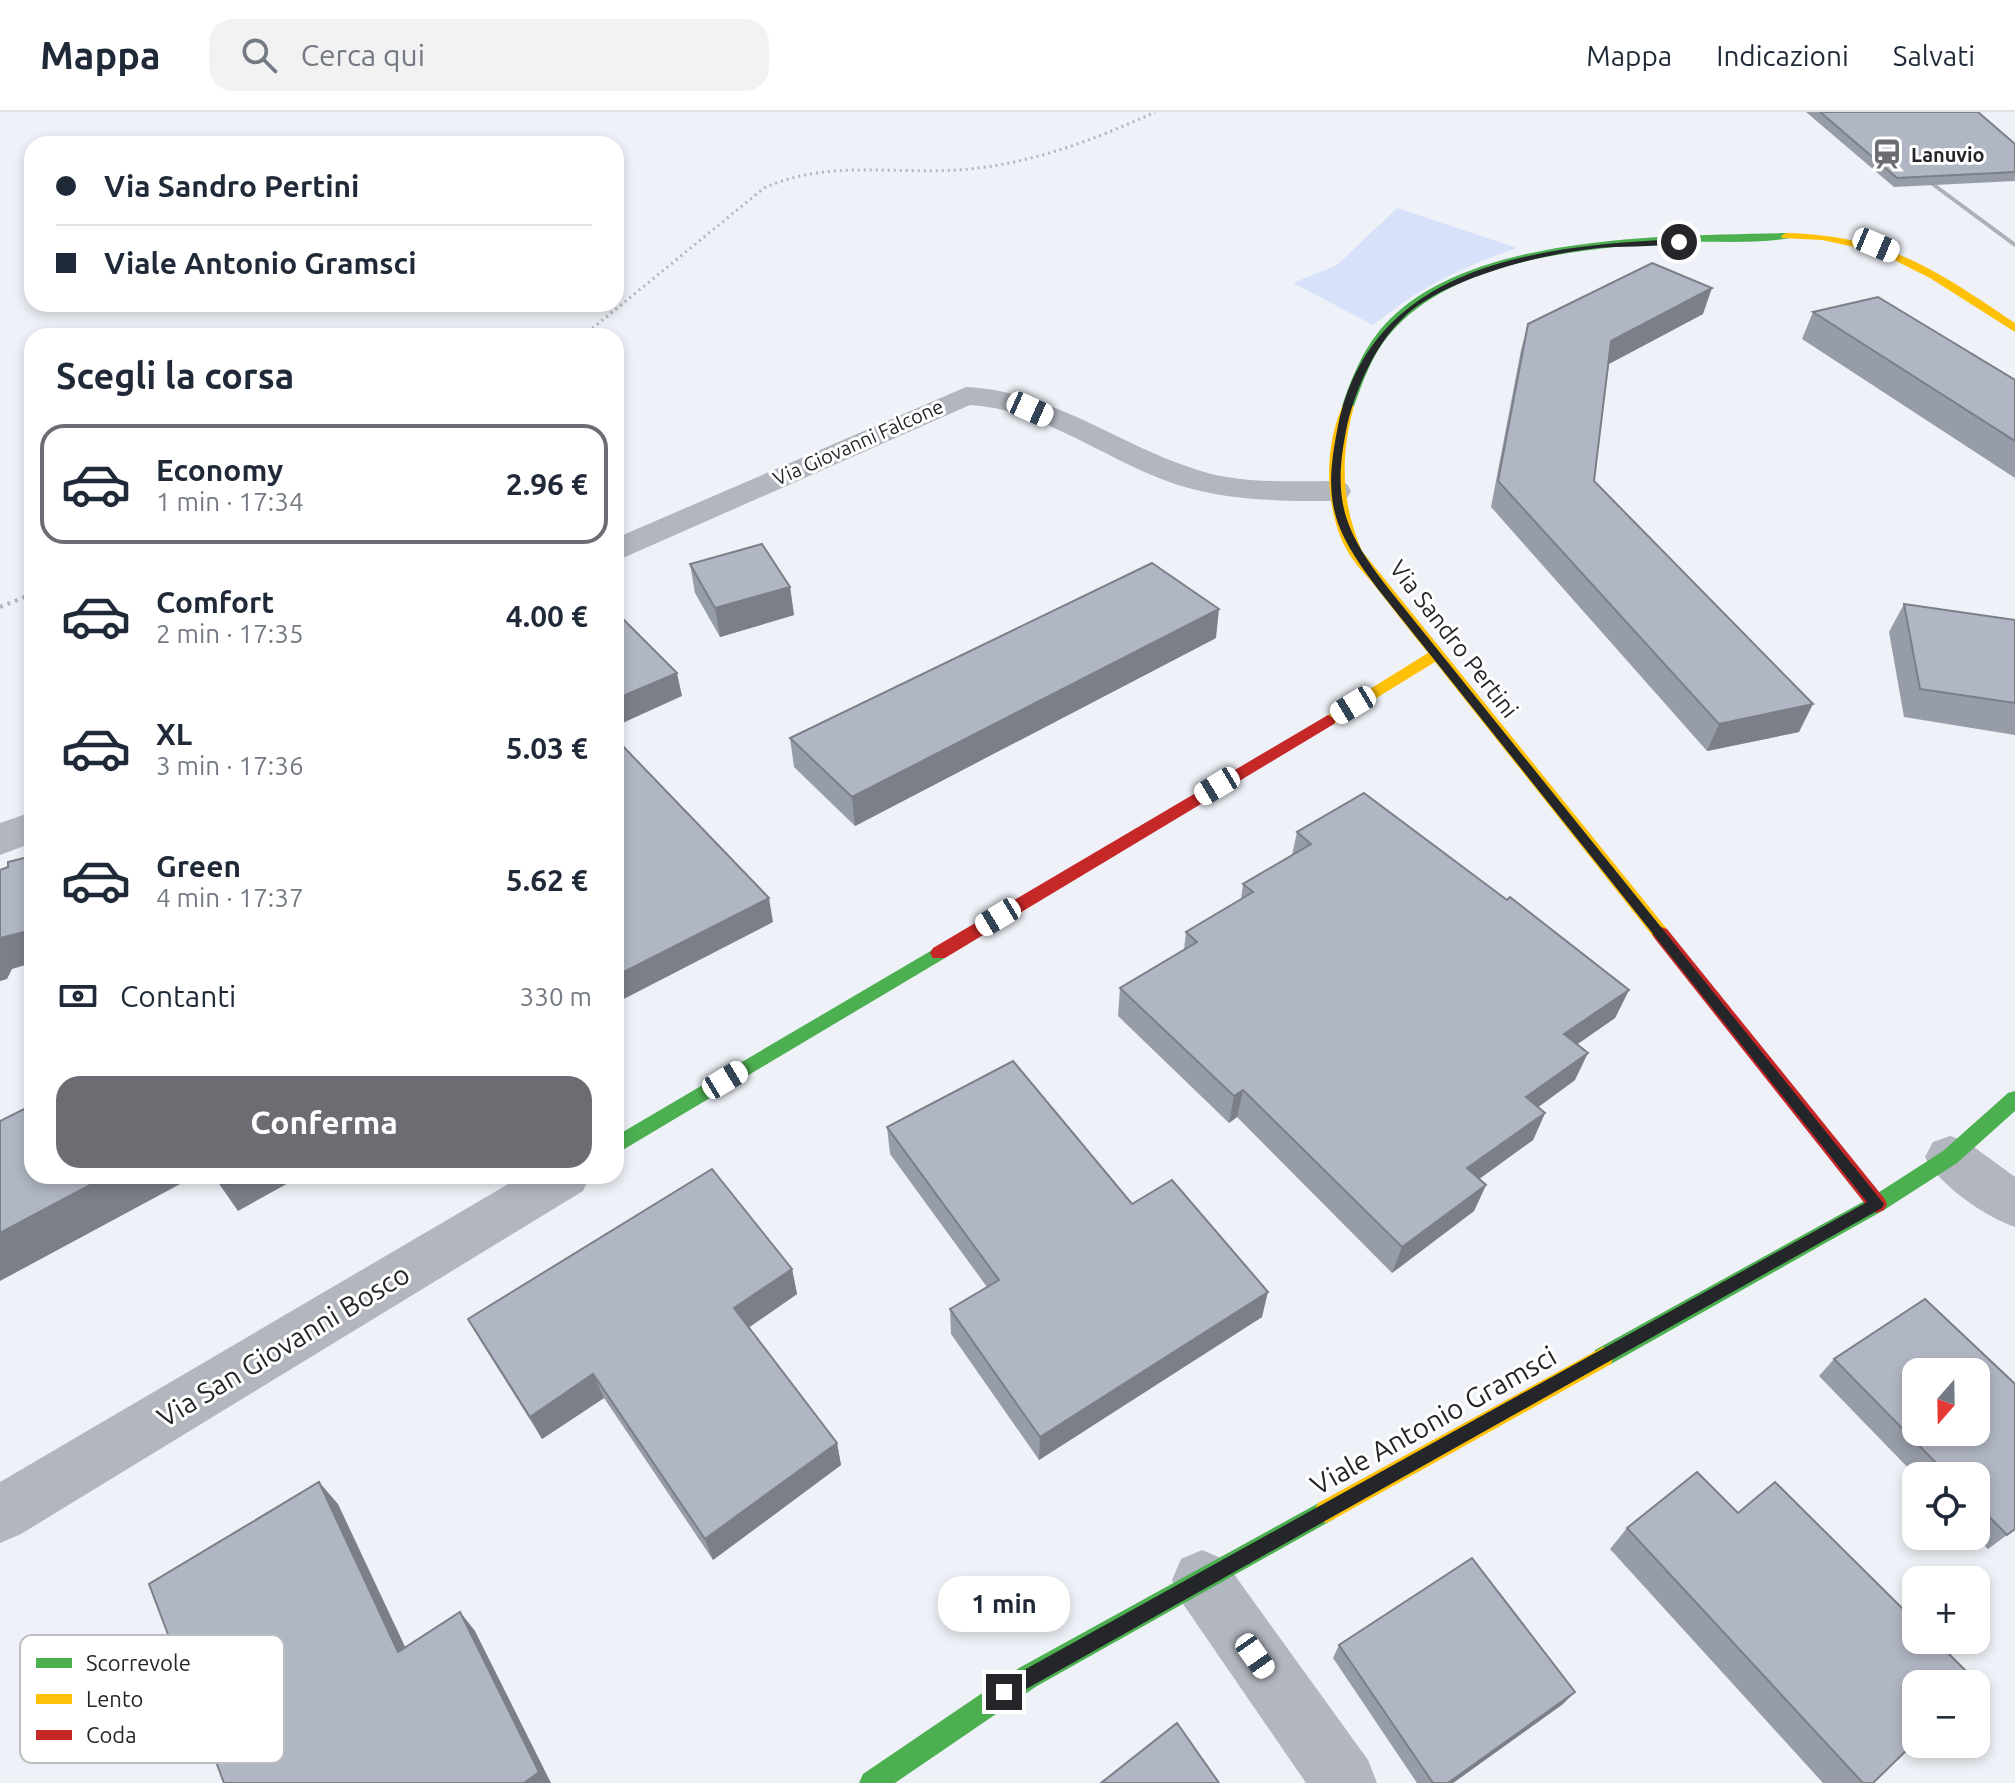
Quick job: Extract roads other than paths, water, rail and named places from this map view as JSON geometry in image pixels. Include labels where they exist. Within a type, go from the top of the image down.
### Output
[{"type":"street","name":"Via Sandro Pertini","points":[[1877,1204],[1435,656],[1355,552],[1344,529],[1335,491],[1337,444],[1360,373],[1388,327],[1414,305],[1481,271],[1530,256],[1592,246],[1838,238],[1876,245],[1894,253],[2015,328]]},
{"type":"street","name":"Via Giovanni Falcone","points":[[624,547],[966,396],[1009,400],[1170,472],[1203,483],[1252,490],[1335,491]]},
{"type":"street","points":[[624,1141],[1435,656]]},
{"type":"street","points":[[0,840],[24,830]]},
{"type":"street","name":"Viale Antonio Gramsci","points":[[872,1783],[1028,1677],[1877,1204],[1950,1157],[2015,1099]]},
{"type":"street","points":[[1950,1157],[2015,1205]]},
{"type":"street","name":"Via San Giovanni Bosco","points":[[0,1514],[552,1184]]},
{"type":"street","points":[[1202,1580],[1345,1783]]},
{"type":"railway","points":[[1915,171],[2015,245]]},
{"type":"place","name":"Lanuvio","points":[[1887,154]]}]
